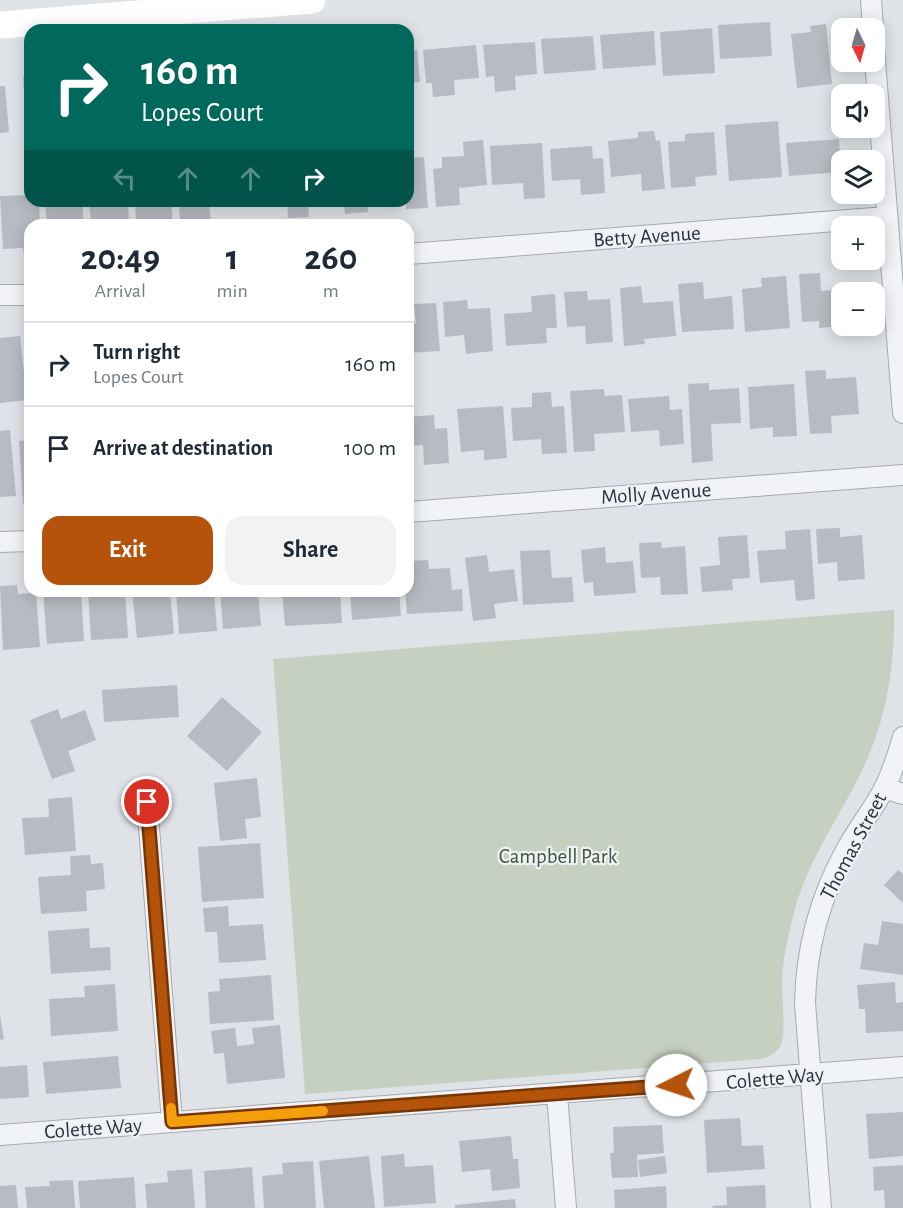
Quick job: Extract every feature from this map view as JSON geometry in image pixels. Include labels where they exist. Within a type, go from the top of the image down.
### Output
[{"type":"street","points":[[0,25],[312,0]]},
{"type":"street","points":[[871,0],[872,18]]},
{"type":"street","points":[[876,72],[903,413]]},
{"type":"street","name":"Betty Avenue","points":[[414,255],[887,217]]},
{"type":"street","points":[[0,295],[24,295]]},
{"type":"street","name":"Molly Avenue","points":[[414,512],[903,475]]},
{"type":"street","points":[[0,542],[24,541]]},
{"type":"street","name":"Thomas Street","points":[[821,1208],[806,1003],[806,972],[810,941],[831,881],[845,851],[894,791],[903,737]]},
{"type":"street","points":[[147,802],[172,1122]]},
{"type":"street","name":"Colette Way","points":[[0,1135],[903,1067]]},
{"type":"street","points":[[557,1094],[566,1208]]},
{"type":"green space","name":"Campbell Park","points":[[894,610],[891,672],[878,731],[862,770],[808,872],[795,909],[782,981],[784,1023],[782,1038],[775,1053],[760,1059],[305,1094],[273,659]]},
{"type":"building","points":[[770,22],[772,56],[720,59],[718,25]]},
{"type":"building","points":[[826,24],[832,84],[797,88],[791,34],[811,32],[810,26]]},
{"type":"building","points":[[712,28],[715,73],[663,76],[660,32]]},
{"type":"building","points":[[654,31],[656,65],[603,69],[600,35]]},
{"type":"building","points":[[593,36],[596,70],[544,74],[541,39]]},
{"type":"building","points":[[535,42],[537,74],[515,76],[516,90],[495,92],[494,76],[486,77],[483,45]]},
{"type":"building","points":[[476,45],[479,78],[454,80],[455,95],[433,97],[432,83],[426,83],[423,50]]},
{"type":"building","points":[[414,50],[417,50],[420,82],[414,82]]},
{"type":"building","points":[[0,86],[5,86],[9,132],[0,133]]},
{"type":"building","points":[[778,121],[782,177],[729,181],[725,125]]},
{"type":"building","points":[[654,131],[656,141],[660,140],[665,189],[642,191],[641,174],[611,177],[608,141],[638,138],[638,132]]},
{"type":"building","points":[[714,132],[717,175],[695,177],[696,186],[671,188],[668,142],[685,141],[685,134]]},
{"type":"building","points":[[839,139],[840,150],[831,150],[831,173],[789,176],[786,143]]},
{"type":"building","points":[[483,140],[487,185],[459,188],[460,205],[436,207],[433,169],[442,168],[442,157],[464,156],[463,142]]},
{"type":"building","points":[[542,143],[545,198],[524,199],[523,183],[492,185],[490,146]]},
{"type":"building","points":[[592,146],[593,159],[603,158],[605,193],[581,195],[580,179],[552,181],[550,149]]},
{"type":"building","points":[[424,157],[428,208],[406,209],[406,207],[414,207],[414,158]]},
{"type":"building","points":[[24,195],[24,207],[39,207],[40,219],[24,219],[24,256],[23,248],[3,249],[0,196]]},
{"type":"building","points":[[46,207],[82,207],[84,219],[46,219]]},
{"type":"building","points":[[90,207],[128,207],[129,219],[90,219]]},
{"type":"building","points":[[135,207],[172,207],[172,219],[136,219]]},
{"type":"building","points":[[179,207],[210,207],[210,219],[180,219]]},
{"type":"building","points":[[287,207],[308,207],[309,217],[288,218]]},
{"type":"building","points":[[344,207],[368,207],[368,212],[345,214]]},
{"type":"building","points":[[820,273],[821,291],[831,290],[831,327],[819,328],[819,321],[802,322],[799,274]]},
{"type":"building","points":[[786,276],[790,328],[745,332],[742,289],[762,287],[761,278]]},
{"type":"building","points":[[703,282],[704,299],[732,296],[734,329],[682,332],[678,284]]},
{"type":"building","points":[[641,286],[643,303],[673,301],[676,336],[644,339],[645,344],[624,346],[620,288]]},
{"type":"building","points":[[587,291],[588,300],[610,299],[613,342],[586,344],[585,326],[567,327],[564,292]]},
{"type":"building","points":[[555,294],[557,328],[546,328],[547,343],[506,346],[504,314],[532,312],[531,296]]},
{"type":"building","points":[[467,300],[468,309],[490,308],[493,351],[466,354],[464,335],[445,337],[443,302]]},
{"type":"building","points":[[436,303],[440,351],[414,353],[414,323],[416,323],[414,304]]},
{"type":"building","points":[[20,336],[24,400],[0,403],[0,338]]},
{"type":"building","points":[[826,370],[826,379],[856,377],[859,414],[831,416],[832,433],[810,434],[805,371]]},
{"type":"building","points":[[709,383],[709,390],[739,388],[741,423],[711,424],[713,461],[692,463],[688,384]]},
{"type":"building","points":[[794,384],[797,436],[773,437],[773,427],[750,429],[748,387]]},
{"type":"building","points":[[604,389],[605,396],[622,395],[625,432],[594,434],[595,451],[574,452],[570,391]]},
{"type":"building","points":[[551,392],[552,407],[564,406],[567,453],[542,454],[541,439],[513,441],[511,408],[532,407],[532,393]]},
{"type":"building","points":[[669,396],[670,410],[682,409],[684,444],[660,446],[659,430],[631,432],[628,399]]},
{"type":"building","points":[[503,406],[507,458],[484,460],[484,450],[461,452],[457,409]]},
{"type":"building","points":[[434,415],[435,429],[447,428],[449,463],[424,465],[423,445],[414,446],[414,417]]},
{"type":"building","points":[[10,430],[16,496],[0,497],[0,431]]},
{"type":"building","points":[[19,441],[24,441],[24,504],[23,504]]},
{"type":"building","points":[[840,528],[840,537],[862,535],[865,579],[838,581],[837,562],[818,564],[816,529]]},
{"type":"building","points":[[810,529],[815,599],[796,601],[794,580],[760,583],[757,551],[786,549],[785,531]]},
{"type":"building","points":[[747,535],[750,578],[732,579],[733,590],[702,592],[700,567],[720,565],[718,537]]},
{"type":"building","points":[[661,542],[662,548],[685,546],[688,594],[661,595],[660,577],[641,578],[639,543]]},
{"type":"building","points":[[605,547],[606,563],[633,561],[636,593],[594,596],[593,582],[584,583],[581,550]]},
{"type":"building","points":[[550,550],[552,578],[572,577],[574,602],[523,605],[520,551]]},
{"type":"building","points":[[487,555],[489,572],[514,569],[518,601],[494,604],[496,618],[473,621],[465,558]]},
{"type":"building","points":[[428,560],[429,569],[450,568],[452,590],[462,589],[463,611],[407,614],[406,597],[414,597],[414,561]]},
{"type":"building","points":[[17,585],[18,594],[24,594],[24,597],[36,597],[40,647],[3,650],[0,586]]},
{"type":"building","points":[[43,597],[81,597],[84,641],[47,644]]},
{"type":"building","points":[[88,597],[125,597],[128,638],[91,640]]},
{"type":"building","points":[[133,597],[171,597],[174,634],[137,638]]},
{"type":"building","points":[[176,597],[214,597],[217,631],[179,634]]},
{"type":"building","points":[[220,597],[259,597],[261,626],[223,629]]},
{"type":"building","points":[[283,597],[340,597],[342,623],[285,626]]},
{"type":"building","points":[[350,597],[399,597],[401,616],[352,620]]},
{"type":"building","points":[[177,685],[179,717],[104,722],[102,690]]},
{"type":"building","points":[[222,697],[262,732],[227,771],[187,736]]},
{"type":"building","points":[[58,709],[61,719],[85,710],[96,740],[68,751],[75,771],[52,779],[30,720]]},
{"type":"building","points":[[257,778],[261,817],[245,819],[247,838],[220,841],[214,783]]},
{"type":"building","points":[[72,797],[76,851],[25,855],[22,818],[49,817],[48,799]]},
{"type":"building","points":[[260,843],[264,898],[202,902],[198,847]]},
{"type":"building","points":[[90,855],[91,864],[103,863],[105,889],[86,891],[87,911],[41,914],[38,877],[71,875],[70,856]]},
{"type":"building","points":[[898,870],[903,874],[903,903],[884,885]]},
{"type":"building","points":[[228,906],[229,926],[263,924],[266,960],[219,963],[217,932],[205,932],[203,908]]},
{"type":"building","points":[[882,921],[903,924],[903,975],[860,969],[864,943],[878,945]]},
{"type":"building","points":[[89,928],[90,948],[110,947],[111,970],[51,974],[48,931]]},
{"type":"building","points":[[271,975],[274,1020],[210,1024],[208,992],[220,991],[219,979]]},
{"type":"building","points":[[895,982],[896,1003],[903,1002],[903,1031],[866,1033],[865,1009],[859,1009],[857,985]]},
{"type":"building","points":[[115,984],[118,1031],[51,1036],[49,999],[85,997],[84,986]]},
{"type":"building","points":[[0,1015],[4,1039],[0,1040]]},
{"type":"building","points":[[280,1025],[285,1078],[227,1084],[224,1053],[214,1054],[211,1031],[235,1028],[237,1046],[254,1044],[252,1028]]},
{"type":"building","points":[[118,1056],[121,1088],[46,1094],[43,1062]]},
{"type":"building","points":[[27,1065],[29,1097],[0,1099],[0,1067]]},
{"type":"building","points":[[903,1112],[903,1156],[869,1159],[866,1114]]},
{"type":"building","points":[[740,1118],[742,1146],[763,1145],[765,1169],[707,1173],[704,1120]]},
{"type":"building","points":[[662,1125],[664,1153],[637,1155],[638,1177],[612,1178],[610,1153],[614,1153],[613,1127]]},
{"type":"building","points":[[511,1136],[513,1159],[518,1159],[520,1188],[492,1191],[490,1169],[462,1172],[459,1141]]},
{"type":"building","points":[[404,1154],[405,1167],[433,1165],[436,1203],[384,1207],[381,1156]]},
{"type":"building","points":[[369,1156],[375,1208],[324,1208],[319,1161]]},
{"type":"building","points":[[665,1156],[667,1173],[640,1177],[638,1160]]},
{"type":"building","points":[[313,1161],[316,1208],[264,1208],[262,1176],[283,1174],[282,1163]]},
{"type":"building","points":[[903,1165],[903,1208],[885,1208],[884,1190],[874,1191],[873,1167]]},
{"type":"building","points":[[252,1167],[255,1208],[206,1208],[204,1171]]},
{"type":"building","points":[[192,1169],[195,1208],[147,1208],[145,1184],[168,1182],[167,1171]]},
{"type":"building","points":[[134,1177],[136,1208],[80,1208],[78,1181]]},
{"type":"building","points":[[73,1180],[75,1208],[27,1208],[25,1187],[50,1186],[49,1181]]},
{"type":"building","points":[[16,1185],[18,1208],[0,1208],[0,1186]]},
{"type":"building","points":[[765,1185],[766,1208],[713,1208],[712,1206],[727,1205],[726,1187]]},
{"type":"building","points":[[666,1186],[667,1208],[615,1208],[614,1190]]},
{"type":"building","points":[[515,1199],[516,1208],[455,1208],[455,1205]]},
{"type":"slow traffic","points":[[171,1108],[172,1122],[323,1111]]},
{"type":"route","points":[[147,802],[172,1122],[676,1085]]}]
